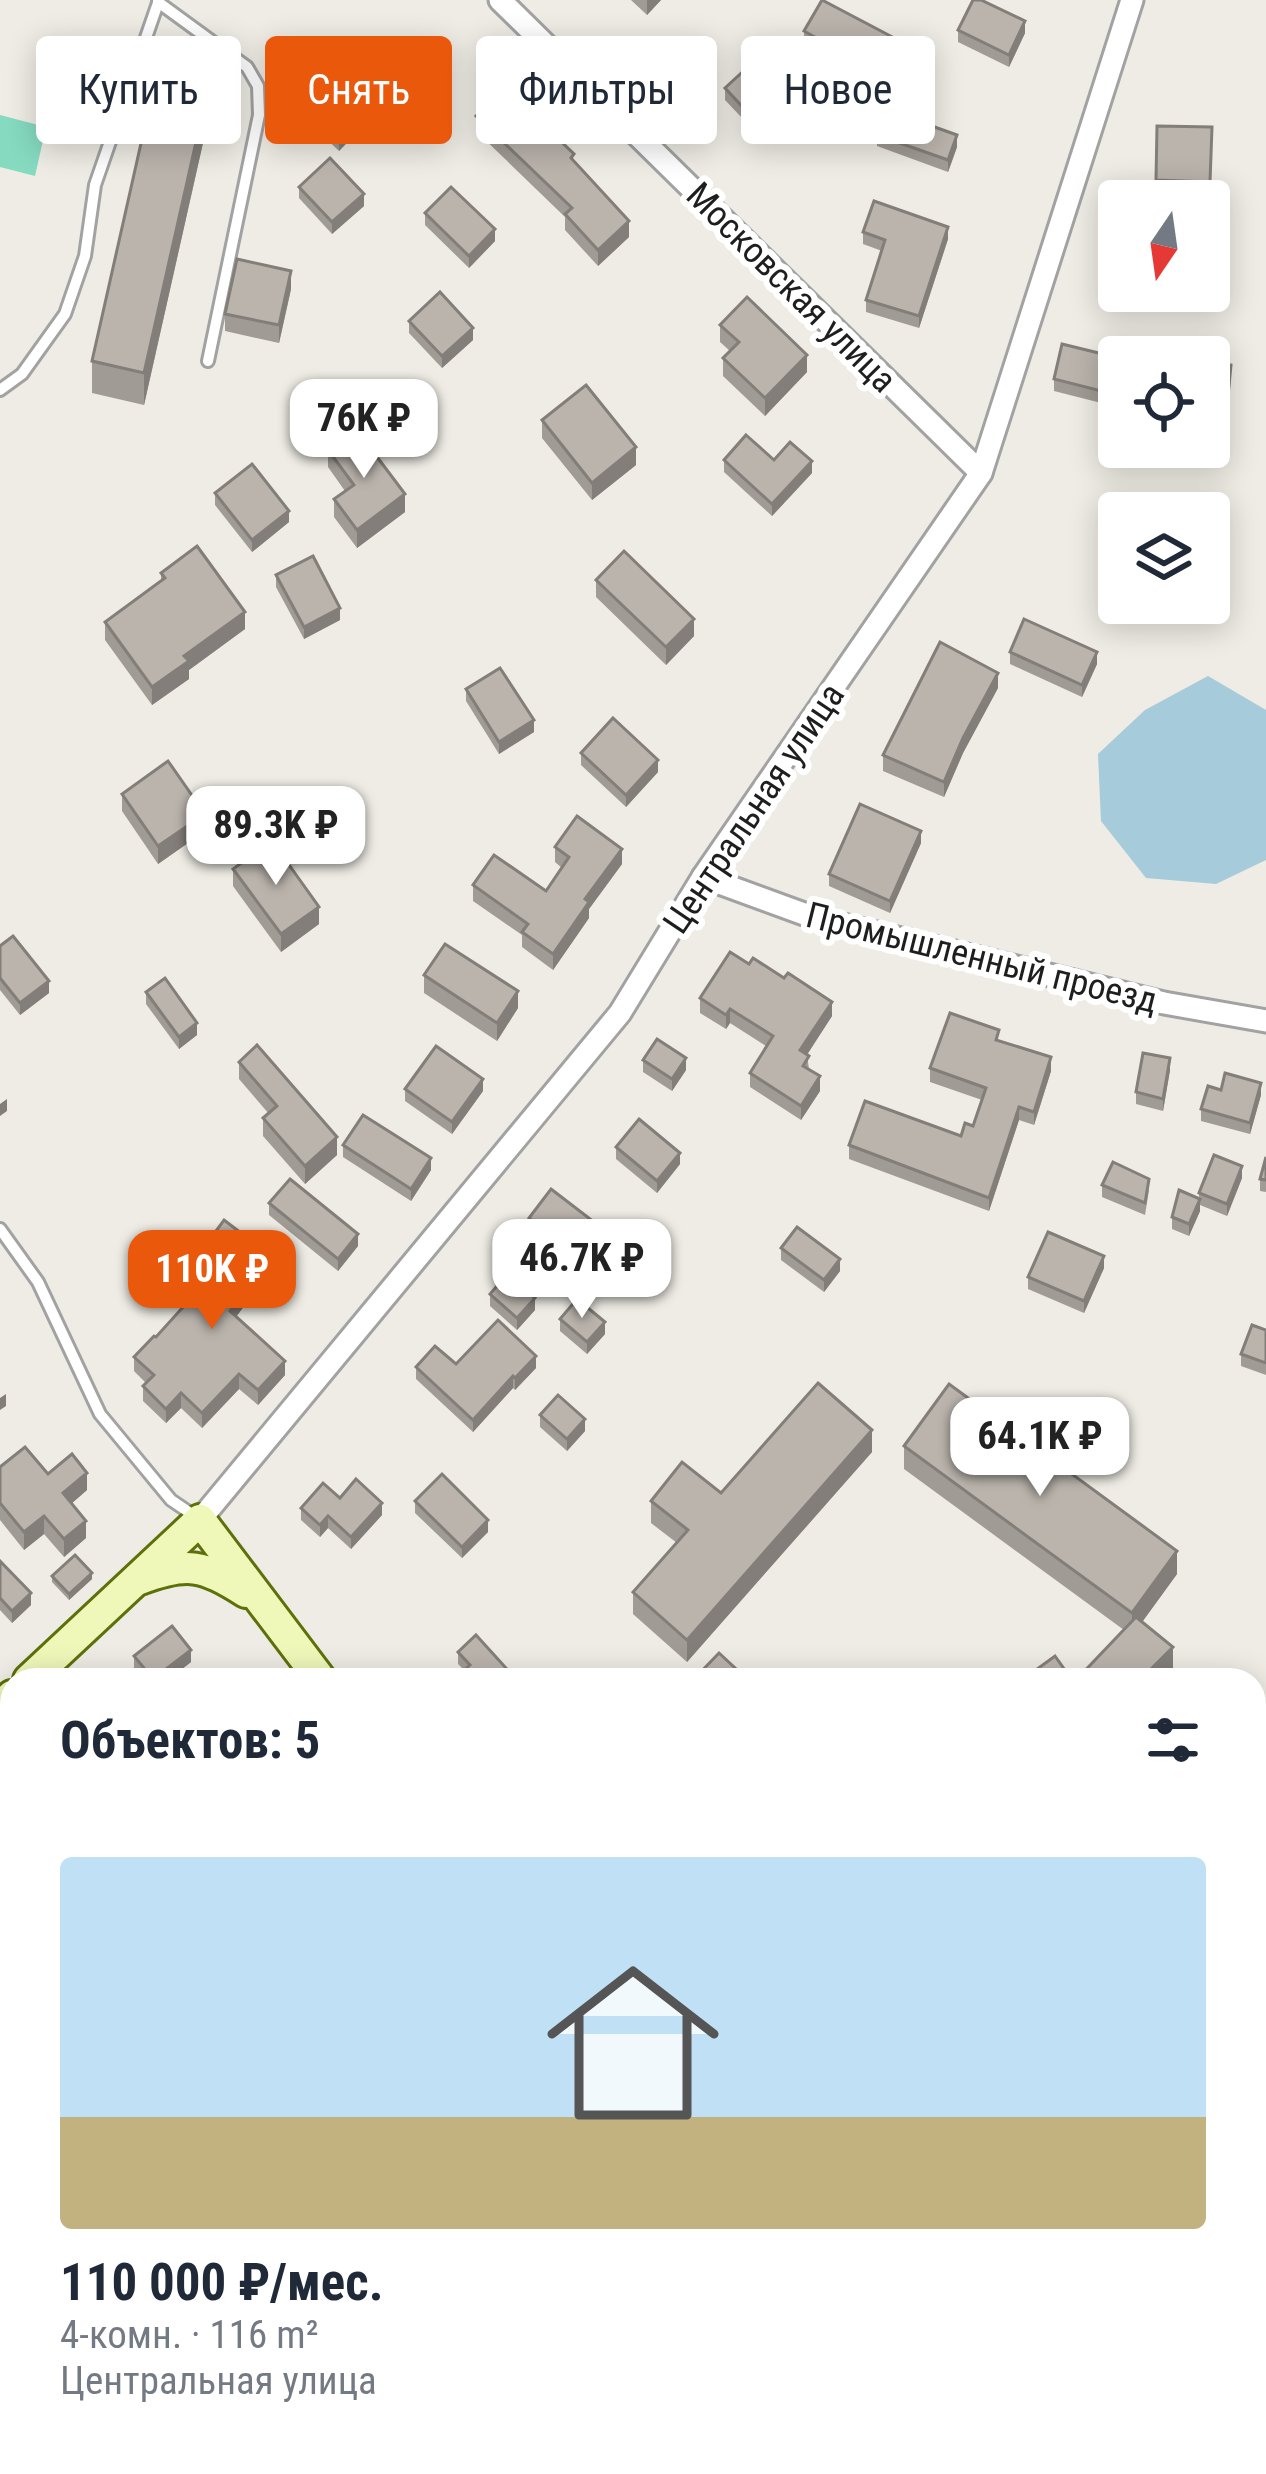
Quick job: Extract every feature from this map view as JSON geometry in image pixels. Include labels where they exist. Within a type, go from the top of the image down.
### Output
[{"type":"street","name":"Московская улица","points":[[500,0],[981,473]]},
{"type":"street","name":"Центральная улица","points":[[200,1520],[620,1013],[703,877],[981,473],[1132,0]]},
{"type":"street","name":"Промышленный проезд","points":[[703,877],[814,918],[1164,1003],[1266,1021]]},
{"type":"street","points":[[41,1668],[200,1520],[312,1668]]},
{"type":"street","points":[[130,1582],[171,1567],[192,1568],[220,1576],[261,1602]]},
{"type":"lane","points":[[0,390],[22,374],[65,314],[85,256],[95,185],[158,1],[247,67],[258,86],[259,115],[208,361]]},
{"type":"lane","points":[[0,1229],[38,1282],[100,1414],[171,1500],[200,1520]]},
{"type":"green space","points":[[0,115],[36,124],[36,144],[42,144],[35,176],[0,167]]},
{"type":"water","points":[[1208,676],[1266,710],[1266,860],[1216,884],[1146,878],[1101,821],[1098,754],[1145,710]]},
{"type":"building","points":[[822,0],[890,36],[813,36],[804,31]]},
{"type":"building","points":[[973,0],[1025,21],[1009,55],[958,30]]},
{"type":"building","points":[[741,73],[741,105],[725,88]]},
{"type":"building","points":[[1157,126],[1212,127],[1210,180],[1156,180]]},
{"type":"building","points":[[935,127],[957,135],[948,160],[903,144],[935,144]]},
{"type":"building","points":[[141,144],[196,144],[144,373],[92,361]]},
{"type":"building","points":[[505,144],[564,144],[629,221],[598,250],[565,214],[572,208]]},
{"type":"building","points":[[330,158],[364,194],[332,222],[299,187]]},
{"type":"building","points":[[451,187],[495,229],[469,256],[425,213]]},
{"type":"building","points":[[874,201],[948,227],[919,316],[866,300],[885,240],[863,232]]},
{"type":"building","points":[[237,259],[291,271],[279,325],[225,314]]},
{"type":"building","points":[[440,292],[473,328],[442,356],[409,321]]},
{"type":"building","points":[[747,297],[807,355],[765,398],[723,358],[739,342],[720,325]]},
{"type":"building","points":[[1062,344],[1098,353],[1098,390],[1054,379]]},
{"type":"building","points":[[586,385],[636,447],[592,483],[542,420]]},
{"type":"building","points":[[356,429],[405,494],[357,530],[334,499],[354,485],[328,450]]},
{"type":"building","points":[[746,435],[774,460],[790,442],[812,461],[772,504],[724,460]]},
{"type":"building","points":[[252,464],[289,511],[252,540],[215,493]]},
{"type":"building","points":[[197,546],[245,612],[184,656],[189,661],[152,687],[105,622],[165,578],[161,573]]},
{"type":"building","points":[[624,551],[694,619],[666,647],[596,580]]},
{"type":"building","points":[[313,556],[340,608],[304,627],[276,575]]},
{"type":"building","points":[[1024,619],[1097,652],[1082,685],[1010,652]]},
{"type":"building","points":[[940,642],[998,673],[944,782],[883,755]]},
{"type":"building","points":[[500,668],[534,720],[499,742],[466,689]]},
{"type":"building","points":[[613,718],[658,760],[626,795],[581,753]]},
{"type":"building","points":[[168,761],[205,814],[158,846],[122,794]]},
{"type":"building","points":[[860,804],[921,831],[890,901],[829,874]]},
{"type":"building","points":[[577,816],[622,849],[553,954],[522,932],[528,924],[473,885],[494,855],[546,891],[569,857],[555,847]]},
{"type":"building","points":[[272,841],[319,907],[281,934],[233,869]]},
{"type":"building","points":[[13,936],[49,981],[20,1003],[0,978],[0,946]]},
{"type":"building","points":[[445,944],[518,991],[497,1023],[424,975]]},
{"type":"building","points":[[730,952],[749,964],[753,958],[784,978],[788,973],[832,1002],[800,1050],[809,1056],[803,1066],[820,1076],[801,1106],[750,1073],[773,1036],[730,1009],[726,1015],[700,998]]},
{"type":"building","points":[[165,978],[197,1023],[179,1037],[146,992]]},
{"type":"building","points":[[950,1013],[999,1030],[996,1040],[1051,1057],[1034,1112],[1019,1107],[989,1198],[849,1145],[865,1101],[961,1136],[965,1123],[973,1126],[986,1088],[930,1068]]},
{"type":"building","points":[[657,1039],[686,1058],[672,1079],[643,1060]]},
{"type":"building","points":[[257,1045],[337,1137],[305,1166],[263,1118],[277,1106],[239,1062]]},
{"type":"building","points":[[436,1046],[483,1079],[452,1122],[405,1089]]},
{"type":"building","points":[[1143,1053],[1170,1058],[1163,1099],[1136,1092]]},
{"type":"building","points":[[1225,1073],[1261,1083],[1250,1123],[1201,1109],[1208,1086],[1221,1090]]},
{"type":"building","points":[[363,1115],[431,1158],[411,1189],[343,1145]]},
{"type":"building","points":[[639,1119],[680,1153],[657,1181],[616,1147]]},
{"type":"building","points":[[1214,1155],[1242,1166],[1227,1204],[1199,1193]]},
{"type":"building","points":[[1113,1162],[1149,1179],[1145,1203],[1102,1185]]},
{"type":"building","points":[[290,1179],[358,1234],[338,1259],[269,1203]]},
{"type":"building","points":[[551,1189],[611,1235],[589,1264],[529,1218]]},
{"type":"building","points":[[1179,1190],[1200,1199],[1189,1224],[1172,1217]]},
{"type":"building","points":[[224,1220],[271,1256],[230,1311],[285,1361],[258,1390],[239,1374],[202,1413],[181,1393],[166,1409],[143,1386],[154,1375],[134,1357],[221,1265],[202,1250]]},
{"type":"building","points":[[797,1227],[840,1259],[824,1280],[781,1248]]},
{"type":"building","points":[[1048,1232],[1104,1256],[1084,1301],[1028,1277]]},
{"type":"building","points":[[507,1274],[535,1298],[517,1318],[490,1294]]},
{"type":"building","points":[[577,1299],[605,1322],[587,1342],[560,1319]]},
{"type":"building","points":[[498,1320],[536,1356],[473,1420],[416,1367],[435,1346],[456,1364]]},
{"type":"building","points":[[1252,1325],[1266,1330],[1266,1363],[1241,1354]]},
{"type":"building","points":[[818,1383],[872,1430],[687,1640],[633,1592],[688,1530],[651,1501],[682,1462],[721,1493]]},
{"type":"building","points":[[949,1384],[1177,1551],[1132,1613],[904,1446]]},
{"type":"building","points":[[558,1395],[585,1419],[567,1439],[540,1415]]},
{"type":"building","points":[[25,1447],[48,1474],[72,1454],[87,1473],[63,1493],[86,1521],[64,1539],[44,1516],[24,1532],[0,1503],[0,1467]]},
{"type":"building","points":[[442,1474],[488,1520],[462,1547],[415,1501]]},
{"type":"building","points":[[356,1479],[382,1503],[351,1537],[328,1516],[320,1525],[301,1508],[323,1483],[340,1498]]},
{"type":"building","points":[[75,1555],[92,1573],[69,1594],[52,1576]]},
{"type":"building","points":[[0,1561],[31,1593],[12,1611],[0,1598]]},
{"type":"building","points":[[1136,1617],[1173,1647],[1152,1668],[1087,1668]]},
{"type":"building","points":[[172,1626],[191,1650],[167,1668],[144,1668],[134,1656]]},
{"type":"building","points":[[476,1635],[506,1668],[467,1668],[470,1665],[458,1652]]},
{"type":"building","points":[[719,1653],[735,1668],[705,1668]]},
{"type":"building","points":[[1055,1656],[1064,1668],[1038,1668]]}]
